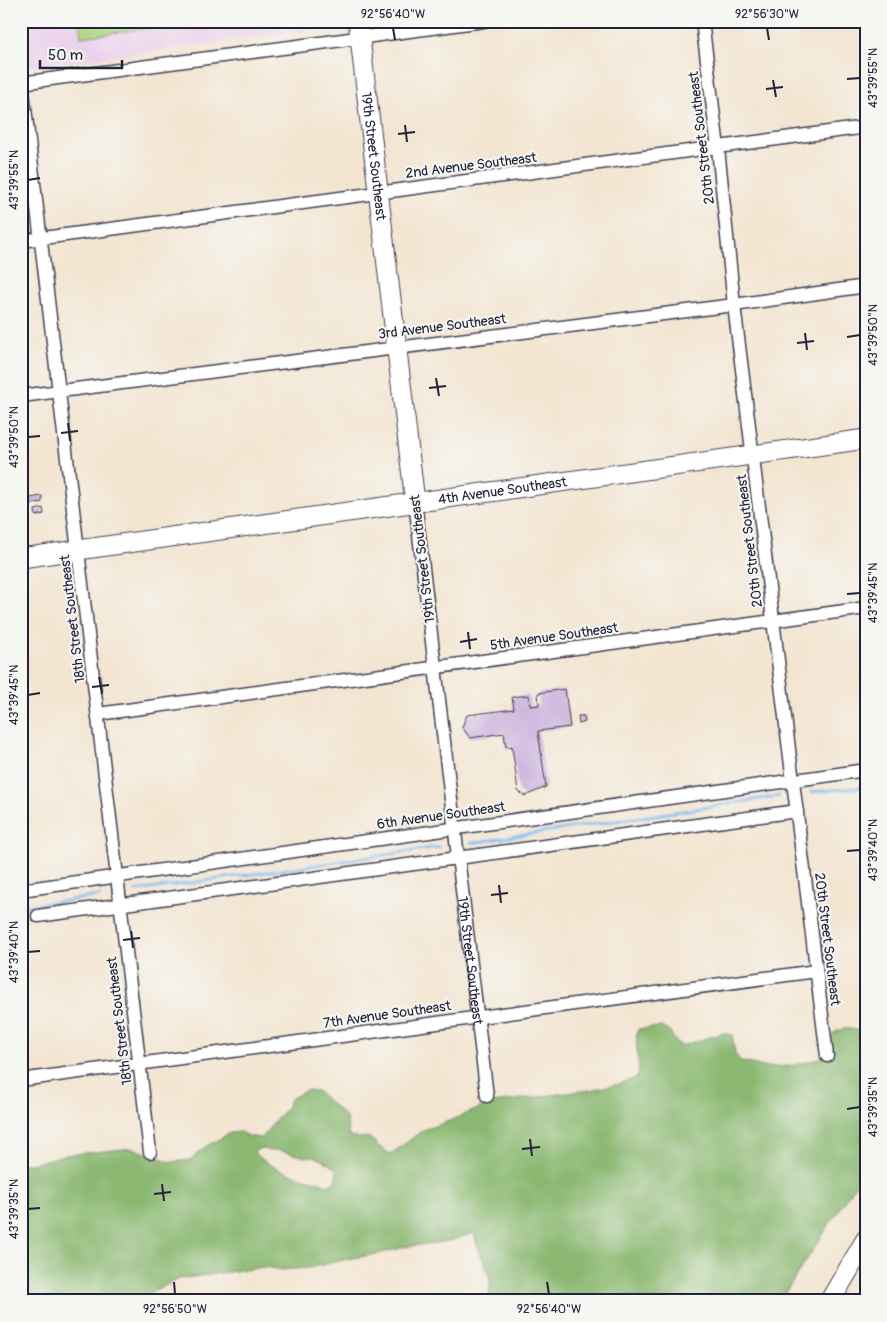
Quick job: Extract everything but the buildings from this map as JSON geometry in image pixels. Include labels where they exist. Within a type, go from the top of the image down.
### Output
[{"type":"main road","points":[[830,1301],[866,1240]]},
{"type":"street","points":[[22,83],[359,30],[484,21]]},
{"type":"street","name":"20th Street Southeast","points":[[702,21],[718,148],[734,305],[827,1056]]},
{"type":"street","name":"19th Street Southeast","points":[[359,30],[487,1096]]},
{"type":"street","name":"18th Street Southeast","points":[[22,83],[150,1152]]},
{"type":"street","name":"2nd Avenue Southeast","points":[[21,240],[866,127]]},
{"type":"street","name":"3rd Avenue Southeast","points":[[21,396],[734,305],[866,286]]},
{"type":"street","name":"4th Avenue Southeast","points":[[21,558],[753,454],[866,440]]},
{"type":"street","name":"5th Avenue Southeast","points":[[98,714],[866,608]]},
{"type":"street","name":"6th Avenue Southeast","points":[[21,890],[866,770]]},
{"type":"street","points":[[38,916],[797,812]]},
{"type":"street","name":"7th Avenue Southeast","points":[[21,1080],[816,971]]},
{"type":"shaded area","points":[[21,21],[344,21],[344,26],[21,68]]},
{"type":"green space","points":[[79,21],[155,21],[149,28],[81,37]]},
{"type":"green space","points":[[162,21],[212,21],[212,24],[163,31]]},
{"type":"green space","points":[[661,1027],[670,1032],[675,1041],[682,1046],[723,1033],[732,1035],[735,1054],[741,1062],[764,1067],[801,1064],[822,1057],[833,1033],[843,1029],[866,1032],[866,1168],[780,1301],[489,1301],[490,1278],[474,1233],[450,1241],[405,1247],[308,1268],[282,1270],[264,1267],[179,1279],[154,1290],[140,1301],[21,1301],[21,1164],[31,1164],[64,1155],[133,1148],[171,1162],[190,1160],[205,1147],[230,1133],[240,1132],[248,1136],[261,1138],[286,1108],[290,1099],[307,1090],[317,1091],[346,1117],[349,1136],[369,1137],[382,1149],[391,1154],[423,1130],[492,1103],[589,1090],[619,1084],[638,1077],[639,1065],[636,1041],[638,1029]],"holes":[[[260,1148],[269,1151],[278,1150],[305,1157],[314,1156],[330,1164],[337,1171],[336,1180],[328,1185],[289,1173],[271,1165],[254,1152]]]},
{"type":"waterway","points":[[811,792],[866,787]]},
{"type":"waterway","points":[[471,843],[779,796]]},
{"type":"waterway","points":[[136,891],[439,847]]},
{"type":"waterway","points":[[21,907],[100,896]]}]
